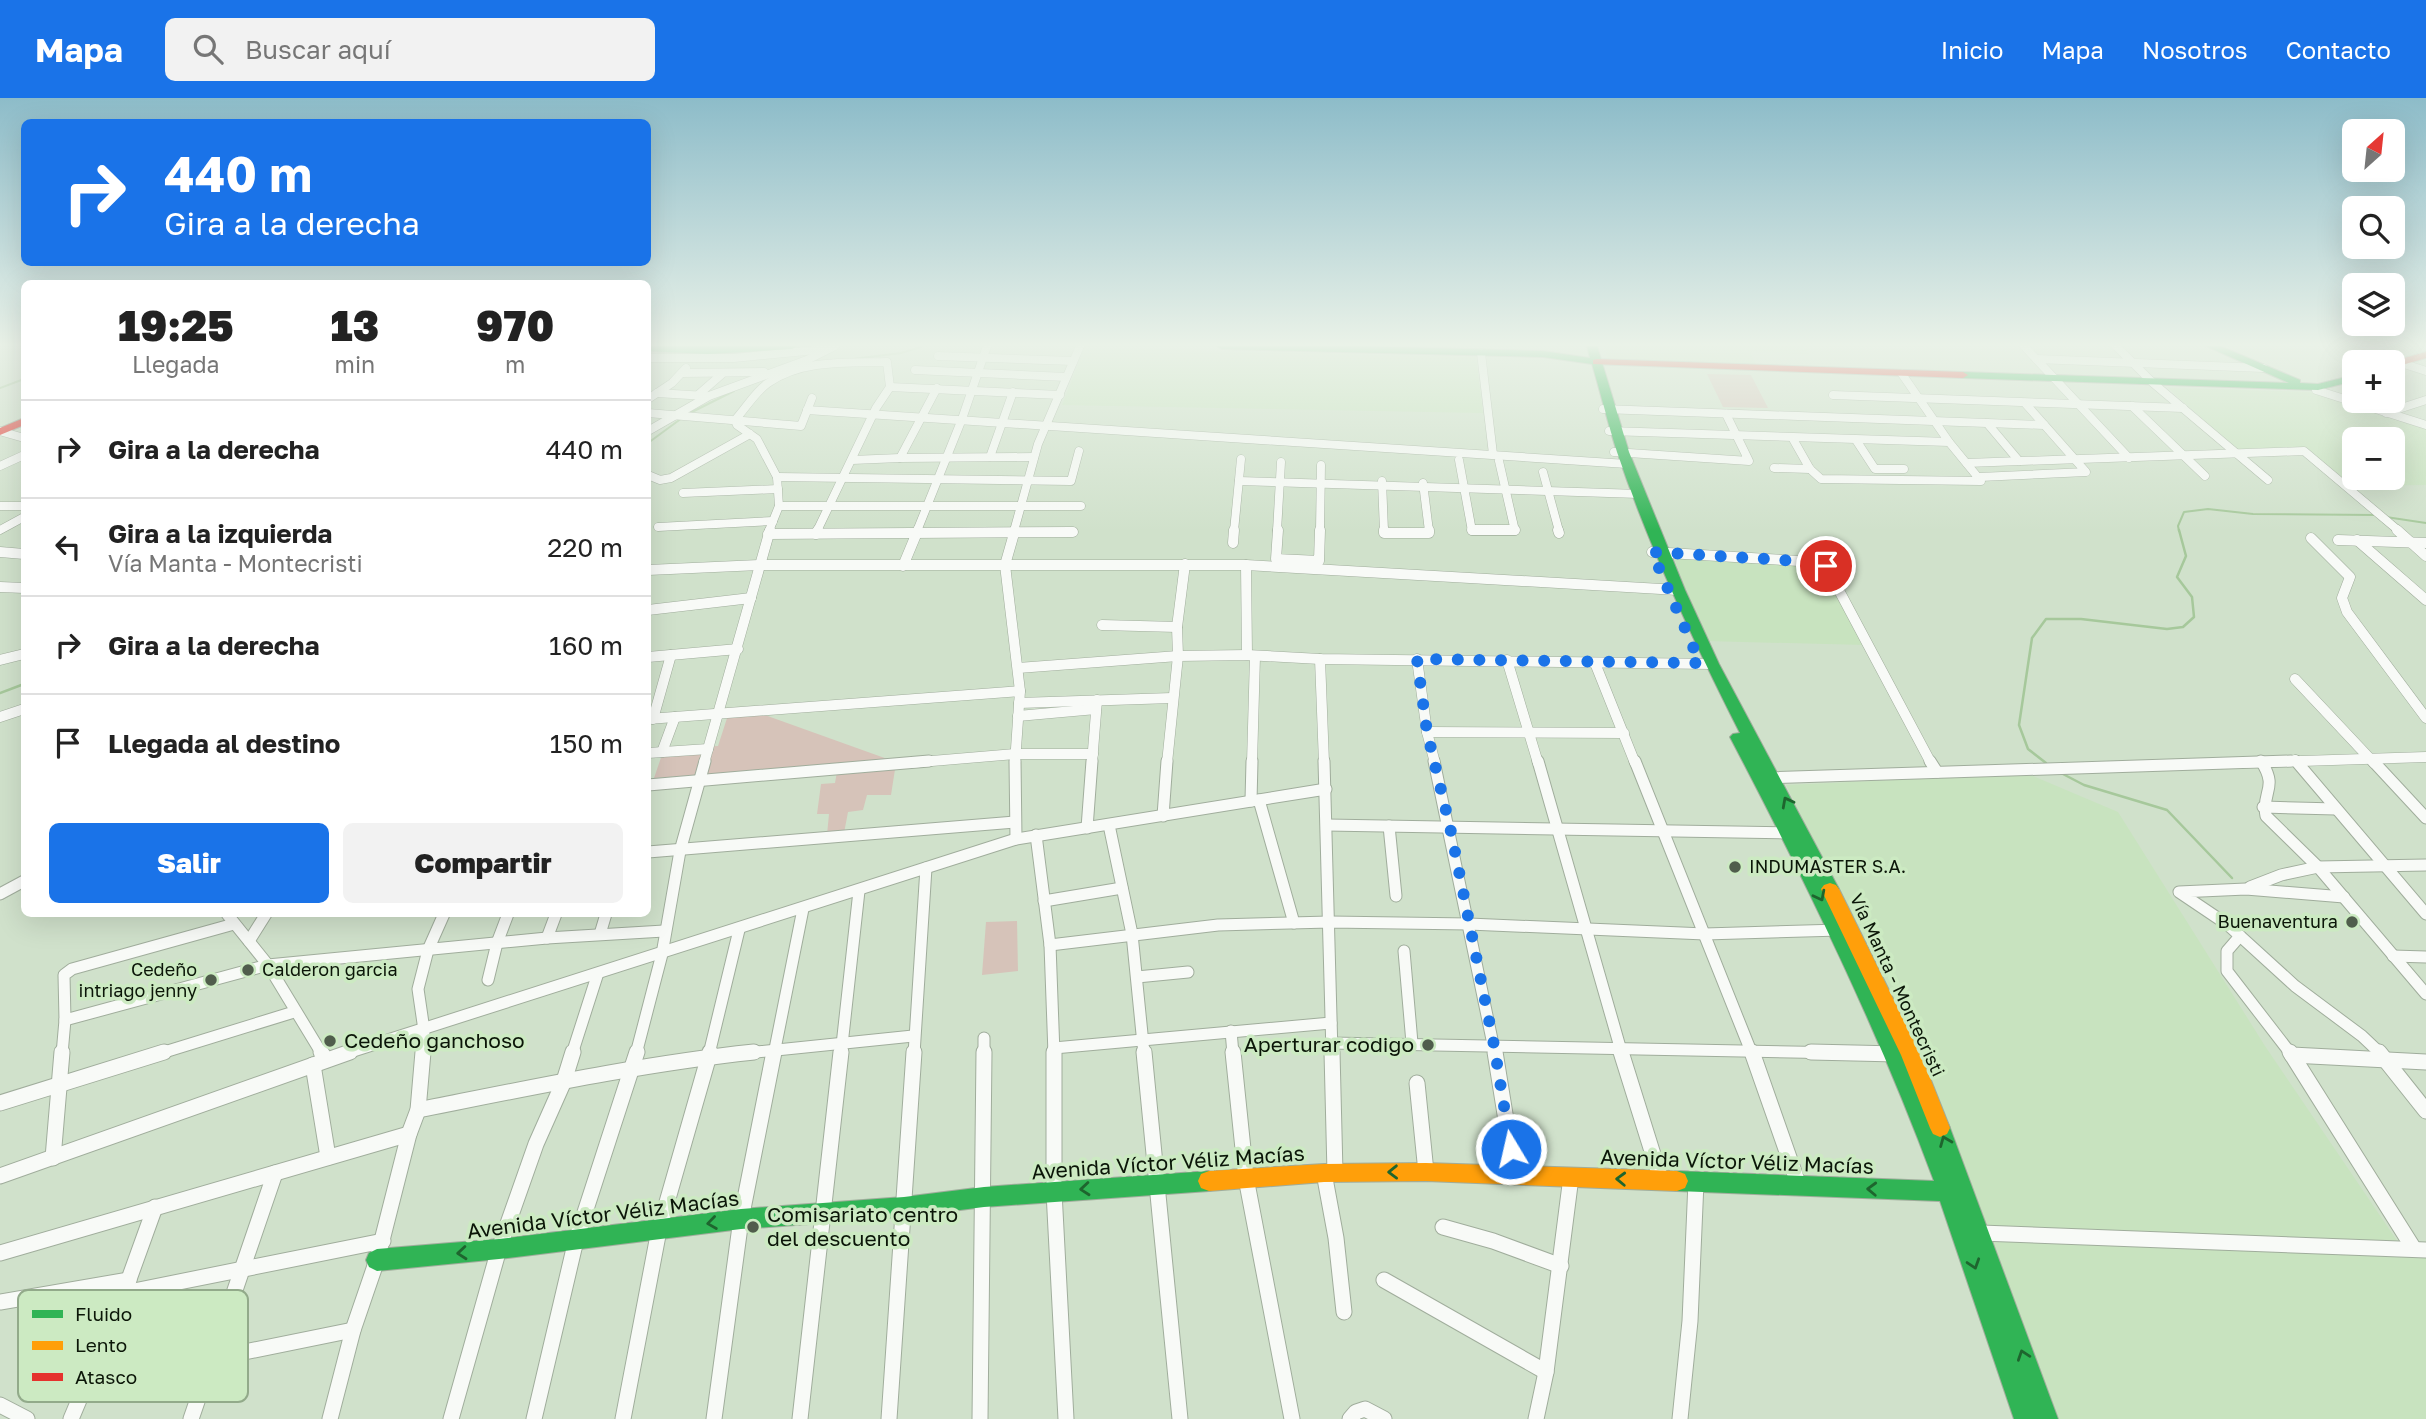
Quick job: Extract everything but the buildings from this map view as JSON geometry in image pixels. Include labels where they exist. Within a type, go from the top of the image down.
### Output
[{"type":"main road","name":"Vía Manta - Montecristi","points":[[1606,409],[1620,458],[1672,589],[1706,664],[1844,930],[1903,1054],[2046,1419]]},
{"type":"main road","points":[[1,431],[21,422]]},
{"type":"main road","name":"Avenida Víctor Véliz Macías","points":[[377,1260],[499,1249],[741,1219],[904,1207],[985,1197],[1329,1173],[1426,1171],[1957,1192]]},
{"type":"main road","name":"Vía Manta - Montecristi","points":[[1972,1233],[2026,1419]]},
{"type":"street","points":[[651,429],[688,408]]},
{"type":"street","points":[[735,420],[746,408]]},
{"type":"street","points":[[816,534],[877,408]]},
{"type":"street","points":[[900,458],[925,408]]},
{"type":"street","points":[[903,566],[966,408]]},
{"type":"street","points":[[990,457],[1008,408]]},
{"type":"street","points":[[1016,839],[1015,754],[1020,691],[1005,565],[1034,457],[1054,408]]},
{"type":"street","points":[[1459,460],[1472,531],[1515,531],[1496,458],[1489,408]]},
{"type":"street","points":[[1793,439],[1816,477],[1829,481],[1982,480],[1949,442],[1927,408]]},
{"type":"street","points":[[1980,477],[2085,472],[2029,408]]},
{"type":"street","points":[[2083,408],[2129,458]]},
{"type":"street","points":[[2134,408],[2205,476]]},
{"type":"street","points":[[2174,408],[2183,408],[2267,481]]},
{"type":"street","points":[[1606,409],[2044,425]]},
{"type":"street","points":[[651,414],[801,426],[807,410],[1496,458],[1749,461],[1726,415]]},
{"type":"street","points":[[2386,413],[2426,425]]},
{"type":"street","points":[[534,1419],[576,1240],[632,1071],[662,954],[680,851],[738,649],[759,565],[779,506],[778,483],[757,439],[737,425],[735,420]]},
{"type":"street","points":[[1987,423],[2019,461]]},
{"type":"street","points":[[1,431],[21,437]]},
{"type":"street","points":[[1613,432],[1949,442]]},
{"type":"street","points":[[651,476],[660,480],[671,478],[734,440],[750,434]]},
{"type":"street","points":[[1856,440],[1875,468],[1904,469]]},
{"type":"street","points":[[683,493],[843,479],[1073,480],[1079,451]]},
{"type":"street","points":[[1967,463],[2304,451],[2353,490],[2426,556]]},
{"type":"street","points":[[0,466],[21,456]]},
{"type":"street","points":[[852,460],[1034,457]]},
{"type":"street","points":[[1233,543],[1241,459]]},
{"type":"street","points":[[1281,462],[1276,559],[1319,561],[1321,465]]},
{"type":"street","points":[[1774,468],[1810,469]]},
{"type":"street","points":[[1543,472],[1559,533]]},
{"type":"street","points":[[1239,479],[1633,491]]},
{"type":"street","points":[[1382,484],[1384,533],[1429,533],[1423,485]]},
{"type":"street","points":[[10,506],[21,500]]},
{"type":"street","points":[[0,506],[21,506]]},
{"type":"street","points":[[779,506],[1081,506]]},
{"type":"street","points":[[0,530],[21,519]]},
{"type":"street","points":[[658,527],[773,521]]},
{"type":"street","points":[[768,534],[1073,532]]},
{"type":"street","points":[[2311,537],[2350,577],[2342,597],[2347,612],[2426,718]]},
{"type":"street","points":[[2338,540],[2426,543]]},
{"type":"street","points":[[2357,540],[2426,600]]},
{"type":"street","points":[[0,552],[21,554]]},
{"type":"street","points":[[1657,552],[1816,562],[1826,566],[1923,751],[1937,772]]},
{"type":"street","points":[[1163,816],[1178,656],[1177,627],[1185,564]]},
{"type":"street","points":[[651,570],[759,565],[1245,565],[1672,589]]},
{"type":"street","points":[[1245,565],[1251,656],[1255,801],[1294,923]]},
{"type":"street","points":[[0,587],[21,588]]},
{"type":"street","points":[[651,610],[751,598]]},
{"type":"street","points":[[1102,625],[1177,627]]},
{"type":"street","points":[[651,657],[738,649]]},
{"type":"street","points":[[0,660],[21,655]]},
{"type":"street","points":[[651,716],[671,655]]},
{"type":"street","points":[[1018,668],[1178,656],[1706,664]]},
{"type":"street","points":[[1320,659],[1330,922],[1329,1173],[1344,1312]]},
{"type":"street","points":[[1417,659],[1427,732],[1450,827],[1494,1045],[1515,1175]]},
{"type":"street","points":[[1507,660],[1558,828],[1619,1050],[1661,1180]]},
{"type":"street","points":[[1595,663],[1752,1053],[1799,1186]]},
{"type":"street","points":[[2295,678],[2373,758],[2426,818]]},
{"type":"street","points":[[651,719],[1020,691]]},
{"type":"street","points":[[1018,716],[1096,704],[1172,698]]},
{"type":"street","points":[[1019,703],[1096,704]]},
{"type":"street","points":[[1087,828],[1096,704]]},
{"type":"street","points":[[0,717],[21,710]]},
{"type":"street","points":[[662,752],[676,717]]},
{"type":"street","points":[[1427,732],[1624,733]]},
{"type":"street","points":[[651,753],[708,749]]},
{"type":"street","points":[[651,785],[1015,754],[1093,754]]},
{"type":"street","points":[[1767,778],[2426,757]]},
{"type":"street","points":[[2295,760],[2426,914]]},
{"type":"street","points":[[2261,761],[2270,776],[2270,787],[2263,807]]},
{"type":"street","points":[[0,1176],[320,1062],[597,976],[1016,839],[1326,789]]},
{"type":"street","points":[[2263,807],[2336,809]]},
{"type":"street","points":[[2263,807],[2276,828],[2318,867],[2426,994]]},
{"type":"street","points":[[651,852],[1015,822]]},
{"type":"street","points":[[1109,825],[1132,934],[1180,1419]]},
{"type":"street","points":[[1327,825],[1795,833]]},
{"type":"street","points":[[1389,826],[1396,896]]},
{"type":"street","points":[[1036,835],[1050,945],[1054,1048],[1054,1192],[1066,1419]]},
{"type":"street","points":[[2246,889],[2281,875],[2318,867],[2426,865]]},
{"type":"street","points":[[889,1419],[926,868]]},
{"type":"street","points":[[0,894],[21,883]]},
{"type":"street","points":[[1044,901],[1122,888]]},
{"type":"street","points":[[2344,897],[2246,889],[2179,892],[2239,936],[2295,986],[2340,1017],[2389,1062],[2426,1111]]},
{"type":"street","points":[[800,1419],[859,891]]},
{"type":"street","points":[[715,1419],[741,1219],[803,909]]},
{"type":"street","points":[[249,941],[264,917]]},
{"type":"street","points":[[330,1419],[353,1330],[383,1241],[409,1135],[418,1110],[424,1030],[418,989],[428,950],[443,917]]},
{"type":"street","points":[[488,980],[507,917]]},
{"type":"street","points":[[547,938],[555,917]]},
{"type":"street","points":[[600,934],[605,917]]},
{"type":"street","points":[[53,1158],[57,1087],[65,1020],[64,975],[72,969],[231,919],[268,965],[320,1062],[328,1157]]},
{"type":"street","points":[[1050,945],[1218,925],[1330,922],[1469,924],[1705,934],[1844,930]]},
{"type":"street","points":[[624,1419],[660,1230],[709,1057],[738,930]]},
{"type":"street","points":[[65,1020],[268,965],[547,938],[664,931]]},
{"type":"street","points":[[2239,936],[2227,948],[2224,958],[2227,971],[2292,1055],[2420,1249]]},
{"type":"street","points":[[1404,951],[1412,1043]]},
{"type":"street","points":[[2393,956],[2426,957]]},
{"type":"street","points":[[1137,977],[1188,971]]},
{"type":"street","points":[[451,1419],[499,1249],[536,1144],[564,1081],[597,976]]},
{"type":"street","points":[[0,1103],[294,1012]]},
{"type":"street","points":[[1054,1048],[1331,1023]]},
{"type":"street","points":[[1231,1031],[1246,1178],[1292,1419]]},
{"type":"street","points":[[418,1110],[564,1081],[709,1057],[913,1036]]},
{"type":"street","points":[[980,1419],[985,1197],[984,1038]]},
{"type":"street","points":[[1331,1042],[1752,1053],[1903,1054]]},
{"type":"street","points":[[2292,1055],[2426,1062]]},
{"type":"street","points":[[1417,1083],[1426,1171]]},
{"type":"street","points":[[0,1253],[409,1135]]},
{"type":"street","points":[[234,1290],[275,1172]]},
{"type":"street","points":[[1536,1419],[1546,1372],[1571,1177]]},
{"type":"street","points":[[1680,1419],[1690,1321],[1696,1182]]},
{"type":"street","points":[[125,1290],[155,1208]]},
{"type":"street","points":[[1443,1227],[1493,1241],[1561,1266]]},
{"type":"street","points":[[1972,1233],[2420,1249]]},
{"type":"street","points":[[101,1290],[241,1270],[383,1241]]},
{"type":"street","points":[[1384,1280],[1546,1372]]},
{"type":"street","points":[[0,1302],[18,1300]]},
{"type":"street","points":[[248,1351],[353,1330]]},
{"type":"street","points":[[71,1419],[78,1402]]},
{"type":"street","points":[[191,1419],[196,1402]]},
{"type":"street","points":[[0,1405],[27,1419]]},
{"type":"street","points":[[1350,1419],[1356,1412],[1365,1409],[1384,1419]]},
{"type":"shaded area","points":[[1201,408],[1482,408],[1483,413]]},
{"type":"shaded area","points":[[2190,408],[2342,408],[2342,413],[2380,413],[2426,428],[2426,485],[2405,485],[2405,427],[2342,427],[2342,478],[2305,449],[2239,452]]},
{"type":"shaded area","points":[[1672,553],[1823,562],[1865,645],[1705,641]]},
{"type":"shaded area","points":[[754,711],[893,761],[654,778],[664,749],[718,746],[729,712]]},
{"type":"shaded area","points":[[896,763],[891,795],[867,795],[863,810],[848,812],[844,833],[827,835],[829,814],[817,814],[821,784],[835,783],[838,766]]},
{"type":"shaded area","points":[[2033,776],[2118,812],[2265,1046],[2406,1254],[2426,1255],[2426,1419],[2056,1419],[1908,1036],[1786,785]]},
{"type":"shaded area","points":[[1017,921],[1018,971],[982,975],[986,922]]},
{"type":"waterway","points":[[690,413],[701,408]]},
{"type":"waterway","points":[[651,441],[682,418]]},
{"type":"waterway","points":[[2179,531],[2178,526],[2184,512],[2208,509],[2253,514],[2376,515]]},
{"type":"waterway","points":[[2386,517],[2426,523]]},
{"type":"waterway","points":[[2046,763],[2028,749],[2019,725],[2032,638],[2046,619],[2081,619],[2167,629],[2183,627],[2194,617],[2192,597],[2177,577],[2186,556],[2179,530]]},
{"type":"waterway","points":[[0,693],[21,685]]},
{"type":"waterway","points":[[2061,773],[2084,785],[2167,810],[2232,878]]},
{"type":"traffic: fast","points":[[1610,408],[1623,452],[1678,590],[1712,664],[1830,889]]},
{"type":"traffic: fast","points":[[1738,737],[1840,934],[1895,1055],[1948,1190],[2026,1419]]},
{"type":"traffic: fast","points":[[1940,1128],[2046,1419]]},
{"type":"traffic: fast","points":[[377,1260],[499,1249],[741,1219],[904,1207],[984,1197],[1209,1181]]},
{"type":"traffic: fast","points":[[1677,1181],[1956,1192]]},
{"type":"traffic: slow","points":[[1830,889],[1911,1055],[1940,1128]]},
{"type":"traffic: slow","points":[[1209,1181],[1324,1173],[1426,1172],[1677,1181]]},
{"type":"traffic: jam","points":[[0,432],[21,422]]},
{"type":"place","name":"INDUMASTER S.A.","points":[[1735,867]]},
{"type":"place","name":"Buenaventura","points":[[2352,922]]},
{"type":"place","name":"Calderon garcia","points":[[248,970]]},
{"type":"place","name":"Cedeño intriago jenny","points":[[211,980]]},
{"type":"place","name":"Cedeño ganchoso","points":[[330,1041]]},
{"type":"place","name":"Aperturar codigo","points":[[1428,1045]]},
{"type":"place","name":"Comisariato centro del descuento","points":[[753,1227]]},
{"type":"route","points":[[1511,1149],[1494,1045],[1450,827],[1427,732],[1417,659],[1700,663],[1652,552],[1816,562],[1826,566]]}]
